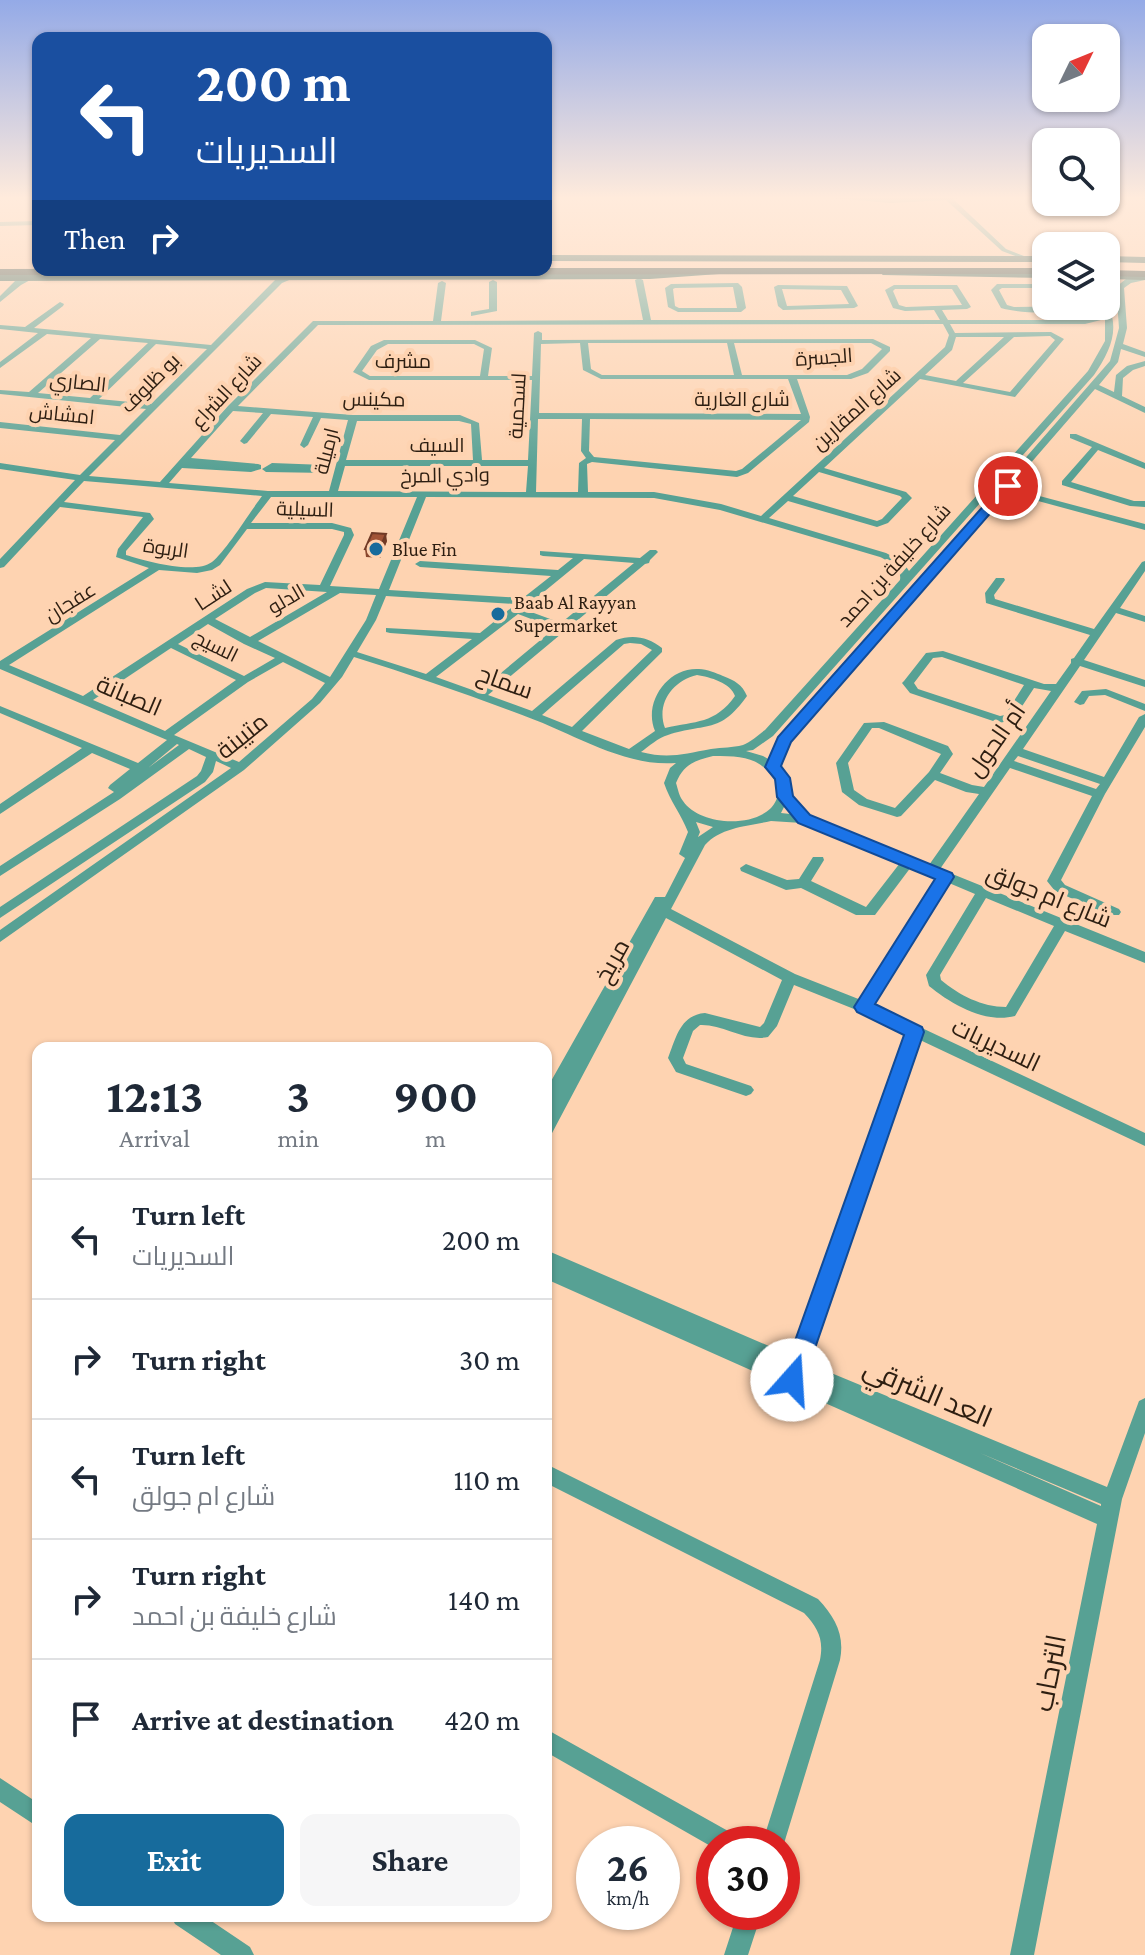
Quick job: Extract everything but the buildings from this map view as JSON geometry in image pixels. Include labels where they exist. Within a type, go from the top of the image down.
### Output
[{"type":"street","name":"بو ظلوف","points":[[0,564],[266,288]]},
{"type":"street","points":[[441,288],[437,318],[491,313],[493,288]]},
{"type":"street","points":[[644,288],[647,320]]},
{"type":"street","points":[[669,288],[672,307],[678,310],[742,308],[738,288]]},
{"type":"street","points":[[778,288],[782,306],[823,309],[854,306],[844,288]]},
{"type":"street","points":[[890,288],[896,306],[927,310],[967,307],[957,288]]},
{"type":"street","points":[[996,288],[1004,306],[1032,309]]},
{"type":"street","points":[[1120,288],[1123,300]]},
{"type":"street","points":[[1120,295],[1123,300]]},
{"type":"street","points":[[644,297],[669,298]]},
{"type":"street","name":"شارع خليفة بن احمد","points":[[773,767],[784,740],[1114,362],[1123,328],[1123,300]]},
{"type":"street","points":[[26,330],[60,304]]},
{"type":"street","points":[[810,309],[814,320]]},
{"type":"street","points":[[823,309],[830,320]]},
{"type":"street","points":[[927,310],[930,320]]},
{"type":"street","points":[[920,375],[1014,394],[1060,339],[1051,334],[952,334],[938,310]]},
{"type":"street","name":"شارع الشراع","points":[[162,485],[311,324],[329,321],[437,318],[539,321],[1058,321],[1085,322],[1111,329]]},
{"type":"street","name":"شارع الشراع","points":[[1085,322],[1093,320]]},
{"type":"street","points":[[1110,320],[1111,329]]},
{"type":"street","name":"لسحمية","points":[[531,492],[539,321]]},
{"type":"street","points":[[0,327],[212,347]]},
{"type":"street","name":"شارع خليفة بن احمد","points":[[731,751],[749,747],[769,733],[1091,373],[1111,340],[1111,329]]},
{"type":"street","points":[[0,366],[44,332]]},
{"type":"street","name":"شارع المقارين","points":[[764,518],[953,344],[952,334]]},
{"type":"street","points":[[957,384],[1012,334]]},
{"type":"street","points":[[31,395],[97,337]]},
{"type":"street","name":"الجسرة","points":[[538,342],[584,341],[873,341],[887,349],[858,374],[792,378],[592,375],[587,370],[584,341]]},
{"type":"street","points":[[730,341],[738,376]]},
{"type":"street","points":[[92,401],[154,342]]},
{"type":"street","name":"مشرف","points":[[484,377],[488,348],[475,342],[381,343],[357,372],[369,378],[536,378]]},
{"type":"street","points":[[1120,346],[1145,355]]},
{"type":"street","points":[[1114,362],[1145,355]]},
{"type":"street","points":[[1118,397],[1119,377],[1130,368],[1145,363]]},
{"type":"street","points":[[792,378],[806,417]]},
{"type":"street","points":[[1095,386],[1145,410]]},
{"type":"street","name":"الصاري","points":[[0,392],[152,407]]},
{"type":"street","points":[[1084,397],[1118,397]]},
{"type":"street","name":"مكينس","points":[[231,408],[353,418],[460,418],[475,423],[478,463]]},
{"type":"street","points":[[244,441],[268,412]]},
{"type":"street","points":[[304,445],[318,416]]},
{"type":"street","name":"شارع الغارية","points":[[535,416],[806,417],[805,422],[745,471],[737,474],[591,459]]},
{"type":"street","points":[[583,493],[583,463],[591,459],[585,451],[586,416]]},
{"type":"street","name":"ارميلة","points":[[333,494],[353,418]]},
{"type":"street","name":"امشاش","points":[[0,425],[121,438]]},
{"type":"street","points":[[1073,436],[1145,466]]},
{"type":"street","points":[[1097,446],[1065,483],[1145,504]]},
{"type":"street","points":[[184,462],[235,466]]},
{"type":"street","name":"السيف","points":[[287,469],[532,463]]},
{"type":"street","points":[[0,476],[5,466]]},
{"type":"street","name":"وادي المرخ","points":[[5,466],[82,478],[268,494],[531,492],[679,498],[764,518],[883,555],[912,557],[929,554]]},
{"type":"street","points":[[786,497],[877,524],[885,521],[907,498],[903,494],[817,469]]},
{"type":"street","points":[[991,483],[1145,527]]},
{"type":"street","name":"الربوة","points":[[57,504],[147,515],[149,519],[145,526],[121,551],[121,557],[157,567],[197,570],[217,563],[268,494]]},
{"type":"street","name":"متيبنة","points":[[0,937],[240,767],[307,710],[332,682],[351,653],[381,595],[423,494]]},
{"type":"street","points":[[1097,514],[1109,497]]},
{"type":"street","name":"السيلية","points":[[246,526],[332,526],[348,530],[349,535],[324,587]]},
{"type":"street","points":[[480,696],[650,557],[543,553]]},
{"type":"street","points":[[883,555],[905,570],[905,581]]},
{"type":"street","points":[[427,678],[582,556]]},
{"type":"street","points":[[420,564],[557,573]]},
{"type":"street","name":"أم الحول","points":[[864,1007],[987,791],[1145,564]]},
{"type":"street","name":"عفجان","points":[[0,665],[157,567]]},
{"type":"street","points":[[1000,580],[989,595],[990,601],[1095,633]]},
{"type":"street","name":"لشــا","points":[[84,701],[265,585],[341,588],[381,595],[519,606],[562,627]]},
{"type":"street","name":"الدلو","points":[[248,642],[341,588]]},
{"type":"street","points":[[1112,609],[1145,619]]},
{"type":"street","name":"الدلو","points":[[208,620],[332,682]]},
{"type":"street","points":[[390,630],[481,636]]},
{"type":"street","points":[[534,716],[620,642],[627,638],[653,645],[658,650],[575,731]]},
{"type":"street","name":"السيج","points":[[171,644],[244,680]]},
{"type":"street","name":"سماح","points":[[351,653],[480,696],[637,755],[671,762],[688,759]]},
{"type":"street","points":[[1031,683],[1009,718],[999,720],[914,691],[908,683],[930,655],[936,653],[1031,683],[1060,688]]},
{"type":"street","name":"السيج","points":[[176,740],[244,680],[282,658]]},
{"type":"street","points":[[1075,661],[1145,684]]},
{"type":"street","name":"الصبانة","points":[[0,665],[240,767]]},
{"type":"street","points":[[637,755],[662,733],[705,726],[722,719],[741,696],[738,688],[706,674],[694,672],[679,677],[663,693],[656,708],[655,716],[662,733]]},
{"type":"street","points":[[1080,702],[1086,693],[1106,692],[1145,708]]},
{"type":"street","points":[[0,709],[150,773]]},
{"type":"street","points":[[1114,912],[1060,888],[1054,881],[1099,794],[1141,732],[1145,717]]},
{"type":"street","points":[[880,724],[944,749],[947,754],[933,775],[902,810],[891,813],[848,792],[843,759],[868,725],[880,724]]},
{"type":"street","points":[[77,819],[137,768],[176,740]]},
{"type":"street","points":[[0,872],[150,773],[176,740]]},
{"type":"street","points":[[0,810],[91,748]]},
{"type":"street","points":[[731,751],[758,758],[773,767],[782,778],[785,797],[779,808],[766,818],[749,823],[729,825],[710,822],[685,810],[675,799],[670,786],[673,774],[688,759],[712,752],[731,751]]},
{"type":"street","points":[[1016,751],[1107,782]]},
{"type":"street","name":"متيبنة","points":[[0,913],[201,779],[207,772],[212,755]]},
{"type":"street","name":"سماح","points":[[637,755],[654,766],[670,786]]},
{"type":"street","points":[[1007,763],[1099,794]]},
{"type":"street","points":[[933,775],[970,789],[987,791]]},
{"type":"street","name":"شارع ام جولق","points":[[785,797],[804,819]]},
{"type":"street","name":"مريخ","points":[[552,1118],[661,909],[692,841],[692,824],[685,810]]},
{"type":"street","name":"شارع ام جولق","points":[[766,818],[804,819],[1145,958]]},
{"type":"street","name":"مريخ","points":[[552,1094],[700,843],[707,835],[729,825]]},
{"type":"street","points":[[803,883],[818,860]]},
{"type":"street","points":[[746,868],[786,885],[803,883],[861,912],[870,912],[908,862]]},
{"type":"street","points":[[983,892],[933,975],[934,982],[942,990],[979,1006],[1010,1012],[1061,925]]},
{"type":"street","name":"السديريات","points":[[661,909],[790,978],[864,1007],[1145,1140]]},
{"type":"street","points":[[746,1090],[681,1068],[675,1058],[691,1023],[700,1018],[753,1034],[763,1033],[770,1026],[790,978]]},
{"type":"street","points":[[794,1374],[915,1032]]},
{"type":"street","name":"العد الشرقي","points":[[552,1260],[794,1374]]},
{"type":"street","name":"العد الشرقي","points":[[552,1273],[1110,1509]]},
{"type":"street","name":"الترحاب","points":[[1022,1955],[1110,1509],[1145,1407]]},
{"type":"street","points":[[552,1476],[811,1606],[832,1632],[834,1646],[779,1826]]},
{"type":"street","points":[[552,1743],[697,1826]]},
{"type":"street","points":[[0,1789],[32,1812]]},
{"type":"street","points":[[192,1922],[242,1955]]},
{"type":"street","points":[[736,1955],[744,1930]]},
{"type":"place","name":"Blue Fin","points":[[376,549]]},
{"type":"place","name":"Baab Al Rayyan Supermarket","points":[[498,614]]},
{"type":"route","points":[[792,1380],[915,1032],[864,1007],[946,877],[804,819],[785,797],[785,784],[773,767],[784,740],[1008,486]]}]
